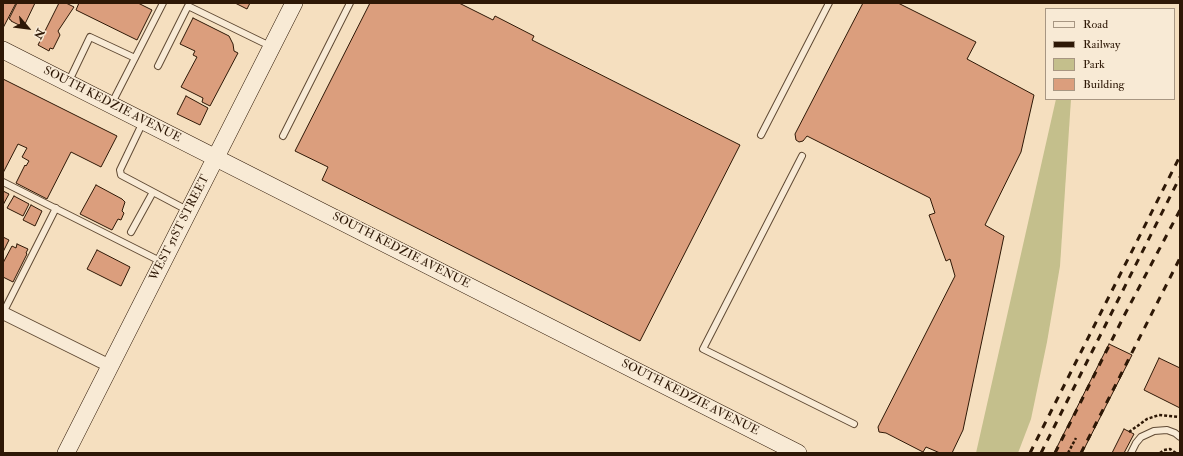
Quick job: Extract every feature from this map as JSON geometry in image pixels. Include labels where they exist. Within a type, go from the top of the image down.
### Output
[{"type":"main road","name":"WEST 51ST STREET","points":[[66,453],[294,3]]},
{"type":"main road","name":"SOUTH KEDZIE AVENUE","points":[[3,50],[797,453]]},
{"type":"street","points":[[3,313],[110,366]]},
{"type":"lane","points":[[111,104],[163,3]]},
{"type":"lane","points":[[283,136],[350,3]]},
{"type":"lane","points":[[761,135],[828,3]]},
{"type":"lane","points":[[158,66],[188,6],[272,47]]},
{"type":"lane","points":[[68,83],[90,37],[135,58]]},
{"type":"lane","points":[[143,121],[120,170],[121,175],[188,211]]},
{"type":"lane","points":[[802,156],[703,349],[854,424]]},
{"type":"lane","points":[[3,182],[163,262]]},
{"type":"lane","points":[[131,232],[153,192]]},
{"type":"lane","points":[[3,313],[56,208]]},
{"type":"lane","points":[[1131,453],[1141,437],[1154,431],[1167,430],[1180,437]]},
{"type":"path","points":[[1068,453],[1076,438]]},
{"type":"path","points":[[1160,453],[1164,450],[1170,449],[1176,453]]},
{"type":"green space","points":[[1056,100],[1071,100],[1060,266],[1047,342],[1031,419],[1018,453],[976,453]]},
{"type":"building","points":[[3,3],[16,3],[3,28]]},
{"type":"building","points":[[17,3],[35,3],[24,26],[21,26],[9,19]]},
{"type":"building","points":[[59,3],[66,3],[74,7],[58,31],[60,35],[53,49],[50,48],[49,51],[38,45]]},
{"type":"building","points":[[79,3],[138,3],[152,10],[137,40],[76,10]]},
{"type":"building","points":[[235,3],[250,3],[247,9]]},
{"type":"building","points":[[370,3],[459,3],[493,20],[495,16],[534,36],[532,40],[740,145],[640,341],[322,180],[328,167],[295,151]]},
{"type":"building","points":[[863,3],[898,3],[976,42],[967,59],[1034,95],[1021,152],[985,225],[1004,236],[963,430],[952,453],[940,453],[926,447],[923,452],[886,433],[879,432],[878,427],[955,276],[950,259],[946,261],[929,215],[935,213],[930,198],[807,136],[803,141],[799,142],[796,140],[795,134]]},
{"type":"building","points":[[193,18],[229,36],[233,44],[234,51],[238,53],[210,106],[202,102],[203,98],[181,87],[197,57],[193,55],[195,51],[180,44]]},
{"type":"building","points":[[3,79],[117,136],[101,167],[71,152],[47,199],[16,183],[25,165],[26,166],[29,161],[22,157],[27,148],[18,144],[3,173]]},
{"type":"building","points":[[186,96],[208,108],[200,125],[177,114]]},
{"type":"building","points":[[96,185],[125,202],[122,211],[124,213],[121,220],[118,219],[112,230],[80,214]]},
{"type":"building","points":[[3,191],[9,194],[3,205]]},
{"type":"building","points":[[14,196],[29,204],[23,216],[7,208]]},
{"type":"building","points":[[31,205],[42,211],[35,226],[23,220]]},
{"type":"building","points":[[3,237],[9,240],[3,252]]},
{"type":"building","points":[[17,244],[28,249],[13,282],[3,277],[3,263],[12,246],[16,248]]},
{"type":"building","points":[[97,250],[130,267],[121,286],[87,269]]},
{"type":"building","points":[[1109,344],[1132,355],[1082,453],[1054,453]]},
{"type":"building","points":[[1159,358],[1180,368],[1180,408],[1144,390]]},
{"type":"building","points":[[1124,429],[1134,434],[1124,453],[1112,453]]},
{"type":"railway","points":[[1030,453],[1180,156]]},
{"type":"railway","points":[[1041,453],[1180,177]]},
{"type":"railway","points":[[1055,453],[1125,314],[1180,210]]},
{"type":"railway","points":[[1081,453],[1180,258]]}]
